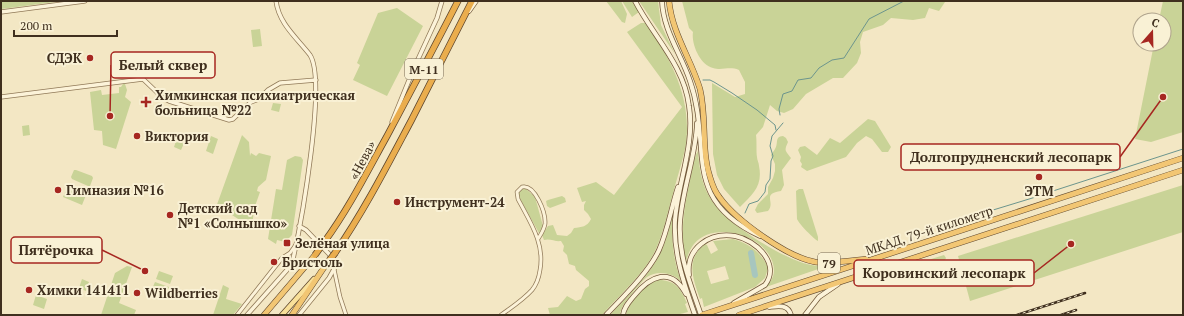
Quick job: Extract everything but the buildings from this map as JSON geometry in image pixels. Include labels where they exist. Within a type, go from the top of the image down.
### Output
[{"type":"highway","name":"«Нева»","points":[[264,315],[315,255],[344,214],[361,186],[414,87],[458,1]]},
{"type":"highway","name":"«Нева»","points":[[325,266],[354,225],[374,189],[472,1]]},
{"type":"highway","points":[[669,1],[673,24],[695,74],[700,90],[704,112],[708,168],[715,190],[726,206],[771,242]]},
{"type":"highway","name":"МКАД, 79-й километр","points":[[703,315],[1183,158]]},
{"type":"highway","name":"МКАД, 79-й километр","points":[[739,315],[1183,170]]},
{"type":"highway","name":"79","points":[[771,242],[799,257],[814,262],[833,263],[875,258]]},
{"type":"highway","name":"М-11","points":[[292,315],[325,266]]},
{"type":"main road","points":[[457,32],[476,1]]},
{"type":"main road","points":[[606,315],[656,257],[663,241],[688,155],[691,128],[687,95],[673,60],[635,1]]},
{"type":"main road","points":[[662,1],[663,16],[690,80],[699,126],[702,168],[711,195],[722,210],[730,217],[753,233],[771,242]]},
{"type":"main road","points":[[696,107],[695,144],[680,222],[681,254],[684,268],[703,315]]},
{"type":"main road","points":[[683,172],[676,211],[675,237],[677,259],[695,315]]},
{"type":"main road","points":[[690,284],[690,260],[692,253],[700,244],[714,237],[723,236],[739,237],[750,243],[764,254],[769,261],[771,268],[770,277],[761,288],[726,307]]},
{"type":"main road","name":"«Нева»","points":[[282,315],[325,266]]},
{"type":"main road","points":[[623,315],[627,304],[642,286],[648,281],[660,277],[672,278],[677,281],[682,286],[691,302]]},
{"type":"main road","points":[[804,315],[819,297],[842,282]]},
{"type":"main road","points":[[762,308],[781,306],[786,307],[792,315]]},
{"type":"street","points":[[1,12],[86,1]]},
{"type":"street","points":[[247,315],[290,264],[299,226],[310,163],[316,80],[313,59],[283,23],[276,1]]},
{"type":"street","points":[[387,135],[405,88],[438,18],[442,1]]},
{"type":"street","points":[[1,97],[143,79],[163,98],[169,101],[229,120],[251,102],[259,99],[280,83],[316,80]]},
{"type":"street","points":[[501,315],[524,299],[536,284],[541,265],[541,252],[538,239],[518,198],[517,192],[522,187],[529,187],[532,190],[539,201],[542,210],[545,225],[544,230],[538,239]]},
{"type":"street","points":[[299,226],[306,230],[331,258],[340,297],[346,315]]},
{"type":"street","points":[[238,315],[282,258],[295,246]]},
{"type":"street","points":[[282,258],[290,264]]},
{"type":"street","points":[[299,315],[329,278],[334,269]]},
{"type":"green space","points":[[1,1],[63,1],[1,9]]},
{"type":"green space","points":[[606,1],[621,1],[627,14],[625,23],[622,22]]},
{"type":"green space","points":[[622,1],[632,1],[639,12],[632,17]]},
{"type":"green space","points":[[639,1],[658,1],[661,25],[675,54]]},
{"type":"green space","points":[[682,1],[948,1],[945,2],[939,11],[929,8],[925,18],[913,20],[891,18],[883,25],[863,32],[860,42],[861,53],[857,63],[843,78],[833,78],[806,94],[793,109],[784,113],[777,111],[770,105],[763,127],[756,135],[760,179],[753,194],[740,207],[724,189],[717,175],[713,154],[712,83],[735,97],[745,94],[745,82],[739,70],[732,68],[713,68],[704,63],[700,58],[693,42],[693,32],[689,28]]},
{"type":"green space","points":[[1163,1],[1183,1],[1183,132],[1151,142],[1135,139],[1152,52],[1172,52],[1172,12],[1161,12]]},
{"type":"green space","points":[[397,8],[423,26],[387,96],[353,80],[360,65],[357,63],[378,13]]},
{"type":"green space","points":[[641,23],[646,23],[664,51],[678,80],[686,111],[686,144],[662,233],[648,263],[602,315],[550,315],[548,308],[558,307],[567,296],[576,301],[581,299],[585,289],[589,286],[589,281],[576,270],[575,266],[569,264],[567,255],[563,251],[564,246],[561,241],[548,239],[544,240],[542,235],[548,226],[553,225],[557,235],[567,236],[574,228],[582,227],[588,224],[591,219],[584,210],[586,201],[582,202],[577,188],[596,182],[614,195],[682,107],[627,32]]},
{"type":"green space","points":[[260,29],[262,46],[253,47],[251,30]]},
{"type":"green space","points":[[125,84],[127,90],[125,97],[131,102],[116,149],[103,145],[102,131],[94,130],[90,92],[101,90],[102,95],[119,93],[119,87]]},
{"type":"green space","points":[[273,103],[281,104],[279,112],[271,110]]},
{"type":"green space","points":[[868,119],[875,121],[891,147],[888,152],[882,152],[872,139],[866,136],[857,143],[846,157],[807,171],[801,167],[801,157],[798,150],[800,147],[805,146],[817,155],[830,138],[840,143]]},
{"type":"green space","points":[[29,125],[30,135],[23,136],[22,126]]},
{"type":"green space","points":[[242,135],[249,142],[250,156],[251,153],[256,156],[259,153],[271,156],[266,180],[258,187],[257,191],[260,192],[254,209],[252,228],[232,215],[215,210]]},
{"type":"green space","points":[[211,136],[218,139],[213,154],[206,151]]},
{"type":"green space","points":[[783,136],[788,142],[786,150],[791,158],[782,170],[784,185],[781,191],[775,192],[770,196],[771,204],[768,211],[757,213],[755,210],[758,204],[768,194],[768,187],[775,171],[775,164],[771,155],[776,147],[778,139]]},
{"type":"green space","points":[[177,138],[185,141],[181,150],[174,147]]},
{"type":"green space","points":[[698,151],[703,183],[712,201],[729,219],[767,246],[792,259],[812,265],[827,266],[766,287],[772,279],[774,271],[771,259],[765,249],[742,235],[729,232],[704,236],[694,244],[686,261],[683,239],[684,218],[691,175]]},
{"type":"green space","points":[[295,156],[301,157],[303,160],[292,235],[285,242],[277,240],[276,244],[268,239],[276,189],[282,190],[287,160]]},
{"type":"green space","points":[[74,170],[92,176],[93,178],[90,186],[72,179],[71,177]]},
{"type":"green space","points":[[1183,185],[1183,232],[970,301],[958,256]]},
{"type":"green space","points":[[524,187],[535,197],[543,226],[539,233],[519,197],[519,191]]},
{"type":"green space","points":[[67,188],[86,195],[82,205],[63,197]]},
{"type":"green space","points":[[803,189],[818,241],[797,219],[796,191]]},
{"type":"green space","points":[[562,196],[565,198],[566,202],[550,208],[547,206],[546,201]]},
{"type":"green space","points":[[673,215],[673,249],[681,281],[665,273],[651,275],[643,280],[627,299],[623,305],[620,315],[610,315],[650,270],[664,245]]},
{"type":"green space","points":[[733,239],[744,243],[759,253],[768,268],[765,278],[755,287],[704,307],[702,298],[700,299],[695,284],[692,270],[695,256],[705,244],[707,245],[711,254],[718,250],[713,241]],"holes":[[[725,266],[729,279],[711,284],[707,271]]]},
{"type":"green space","points":[[944,255],[946,258],[942,265],[931,271],[924,273],[912,265]]},
{"type":"green space","points":[[127,266],[132,267],[119,303],[136,310],[134,315],[101,315],[115,273]]},
{"type":"green space","points":[[159,271],[173,276],[170,284],[156,279]]},
{"type":"green space","points":[[82,279],[89,282],[86,291],[79,288]]},
{"type":"green space","points":[[665,280],[677,286],[687,303],[685,304],[688,312],[676,315],[626,315],[629,306],[641,291],[649,283]]},
{"type":"green space","points":[[155,282],[169,287],[166,294],[152,289]]},
{"type":"green space","points":[[223,285],[229,288],[226,299],[242,304],[233,315],[213,315]]},
{"type":"green space","points":[[36,295],[47,299],[44,309],[33,305]]},
{"type":"waterway","points":[[780,115],[779,109],[783,94],[792,91],[798,80],[811,78],[819,68],[832,60],[844,58],[869,19],[904,1]]},
{"type":"waterway","points":[[703,80],[710,80],[714,82],[757,110],[775,125],[776,130]]},
{"type":"waterway","points":[[745,213],[749,204],[758,201],[765,192],[766,185],[770,179],[771,161],[773,156],[770,146],[772,136],[783,123]]},
{"type":"waterway","points":[[1053,191],[1183,149]]},
{"type":"waterway","points":[[980,214],[1039,196]]},
{"type":"waterway","points":[[751,253],[755,275]]},
{"type":"railway","points":[[1017,315],[1085,293]]},
{"type":"railway","points":[[1061,315],[1076,310]]},
{"type":"place","name":"СДЭК","points":[[90,58]]},
{"type":"place","name":"Долгопрудненский лесопарк","points":[[1163,97]]},
{"type":"place","name":"Химкинская психиатрическая больница №22","points":[[146,102]]},
{"type":"place","name":"Белый сквер","points":[[110,116]]},
{"type":"place","name":"Виктория","points":[[137,136]]},
{"type":"place","name":"ЭТМ","points":[[1039,177]]},
{"type":"place","name":"Гимназия №16","points":[[58,190]]},
{"type":"place","name":"Инструмент-24","points":[[397,202]]},
{"type":"place","name":"Детский сад №1 «Солнышко»","points":[[170,215]]},
{"type":"place","name":"Зелёная улица","points":[[287,243]]},
{"type":"place","name":"Коровинский лесопарк","points":[[1071,244]]},
{"type":"place","name":"Бристоль","points":[[274,262]]},
{"type":"place","name":"Пятёрочка","points":[[145,271]]},
{"type":"place","name":"Химки 141411","points":[[29,290]]},
{"type":"place","name":"Wildberries","points":[[137,293]]}]
